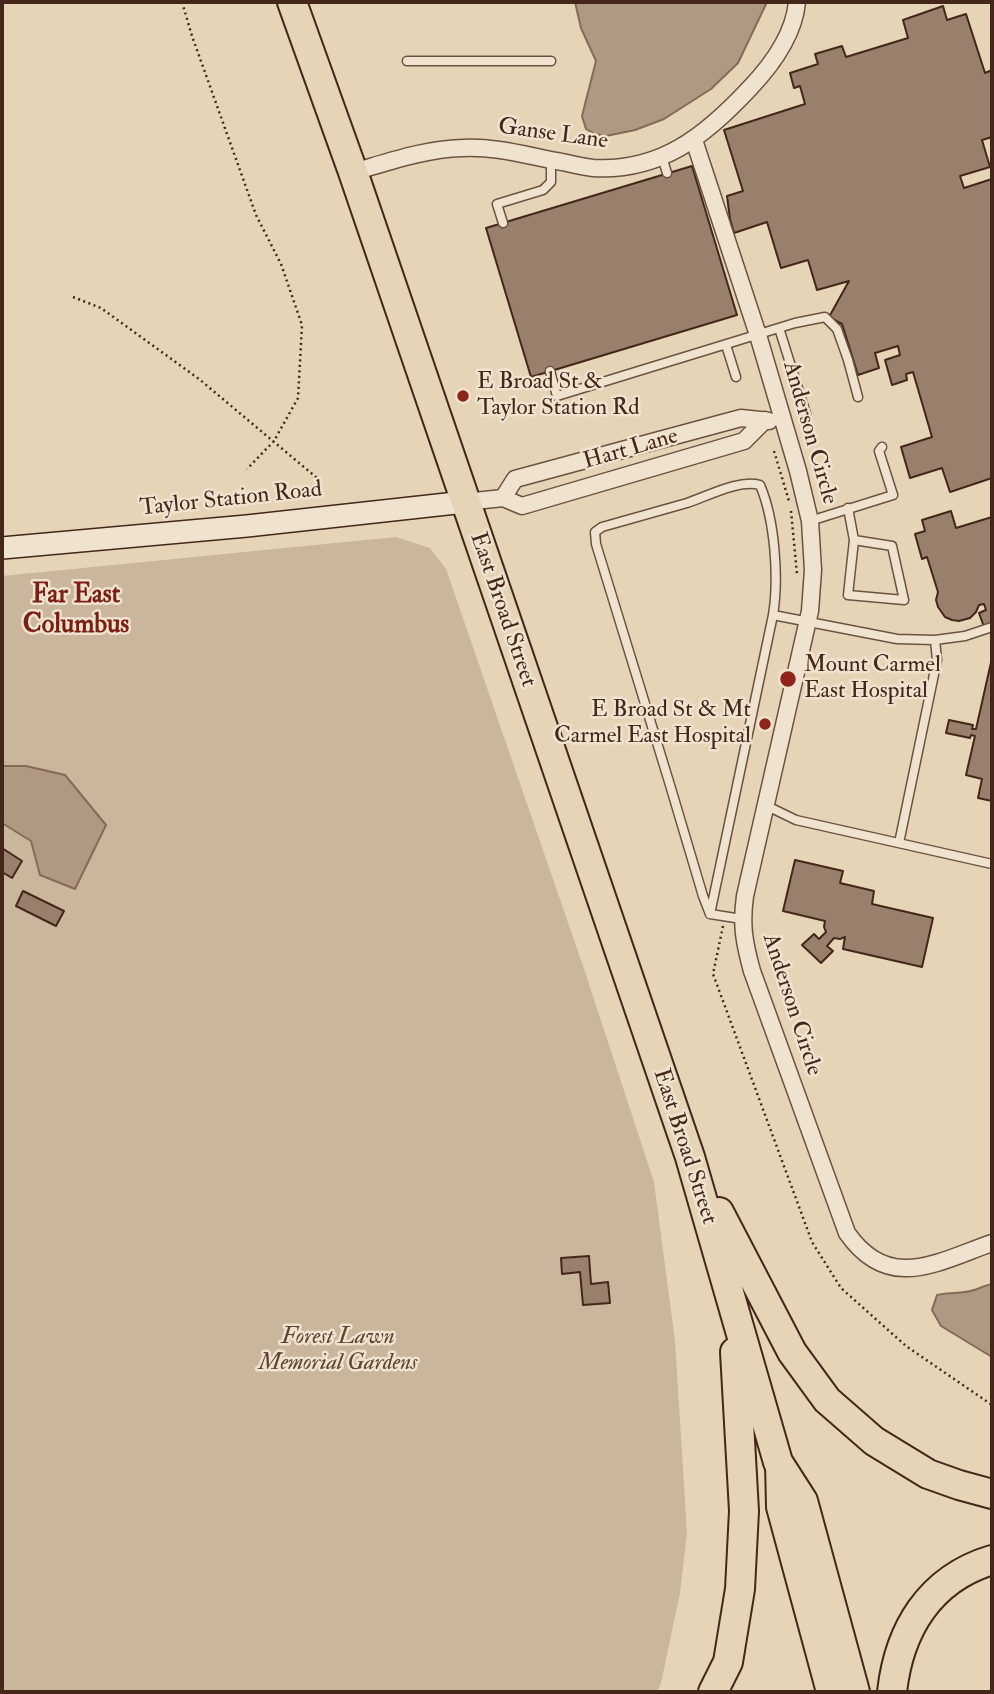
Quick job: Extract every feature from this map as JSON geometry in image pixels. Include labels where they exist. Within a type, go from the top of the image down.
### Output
[{"type":"highway","name":"East Broad Street","points":[[292,2],[353,172],[690,1157],[778,1462],[803,1501],[855,1692]]},
{"type":"highway","points":[[690,1157],[792,1352],[827,1400],[874,1441],[928,1474],[959,1486],[992,1494]]},
{"type":"highway","points":[[713,1692],[728,1662],[740,1589],[744,1511],[732,1300]]},
{"type":"highway","points":[[892,1692],[904,1641],[919,1610],[944,1585],[973,1567],[992,1560]]},
{"type":"main road","name":"Taylor Station Road","points":[[2,548],[247,526],[466,502]]},
{"type":"main road","name":"East Broad Street","points":[[778,1462],[779,1507],[829,1692]]},
{"type":"street","name":"Ganse Lane","points":[[353,172],[435,150],[462,148],[520,152],[592,168],[633,166],[662,157],[694,140],[734,105],[757,80],[786,38],[797,2]]},
{"type":"street","name":"Anderson Circle","points":[[694,140],[758,335],[810,521],[813,570],[808,621],[765,805],[742,919],[752,971],[848,1233],[857,1246],[876,1262],[893,1268],[912,1269],[929,1266],[992,1243]]},
{"type":"street","name":"Hart Lane","points":[[503,498],[515,479],[741,418],[782,421]]},
{"type":"street","name":"Hart Lane","points":[[466,502],[503,498],[522,506],[744,441],[765,421]]},
{"type":"lane","points":[[407,61],[551,61]]},
{"type":"lane","points":[[662,157],[667,173]]},
{"type":"lane","points":[[503,223],[497,204],[543,190],[551,182],[551,160]]},
{"type":"lane","points":[[550,371],[557,396],[794,323],[825,317],[837,329],[858,397]]},
{"type":"lane","points":[[779,328],[806,414]]},
{"type":"lane","points":[[726,345],[736,377]]},
{"type":"lane","points":[[810,521],[893,495],[879,452],[882,447]]},
{"type":"lane","points":[[751,482],[760,485],[765,497],[774,550],[775,601],[710,914],[596,544],[595,532],[602,527],[751,482]]},
{"type":"lane","points":[[848,508],[854,540],[848,595],[904,600],[892,546],[854,540]]},
{"type":"lane","points":[[773,615],[897,639],[936,640],[965,636],[992,628]]},
{"type":"lane","points":[[899,843],[937,660],[936,640]]},
{"type":"lane","points":[[765,805],[796,820],[992,864]]},
{"type":"lane","points":[[710,914],[742,919]]},
{"type":"path","points":[[182,2],[256,215],[281,264],[302,325],[298,398],[274,441],[247,469]]},
{"type":"path","points":[[73,297],[101,308],[200,379],[317,478],[319,490]]},
{"type":"path","points":[[774,451],[791,509],[797,585]]},
{"type":"path","points":[[724,917],[713,974],[812,1241],[841,1288],[906,1346],[992,1405]]},
{"type":"green space","name":"Forest Lawn Memorial Gardens","points":[[396,537],[430,548],[446,569],[584,969],[654,1182],[675,1341],[687,1533],[680,1593],[661,1683],[657,1692],[2,1692],[2,576]]},
{"type":"shaded area","points":[[575,2],[767,2],[738,63],[711,89],[664,119],[635,130],[606,136],[586,129],[582,116],[596,61],[581,28]]},
{"type":"shaded area","points":[[2,766],[26,766],[65,775],[106,825],[75,889],[40,875],[31,841],[2,823]]},
{"type":"shaded area","points":[[992,1284],[992,1357],[941,1326],[932,1310],[937,1295],[970,1291]]},
{"type":"building","points":[[943,6],[947,20],[966,14],[985,73],[992,70],[992,137],[982,140],[990,167],[960,176],[964,188],[992,179],[992,478],[950,492],[942,468],[910,478],[901,447],[932,437],[913,372],[906,374],[907,380],[892,385],[885,360],[900,355],[898,346],[875,353],[879,368],[858,375],[842,324],[829,317],[849,281],[817,290],[808,260],[781,268],[767,222],[734,233],[727,196],[743,191],[724,130],[805,104],[800,86],[794,88],[790,73],[818,64],[815,54],[842,46],[846,57],[908,38],[903,20]]},
{"type":"building","points":[[692,166],[737,315],[531,377],[486,228]]},
{"type":"building","name":"Mount Carmel East Hospital","points":[[951,511],[956,528],[992,517],[992,624],[984,627],[979,613],[986,610],[984,604],[979,605],[970,618],[959,621],[945,617],[938,607],[938,592],[927,557],[922,559],[915,534],[925,531],[922,520]]},
{"type":"building","points":[[992,658],[992,801],[978,798],[982,779],[966,775],[975,736],[971,735],[970,738],[946,733],[949,720],[973,725],[972,729],[976,729]]},
{"type":"building","points":[[2,848],[22,861],[12,878],[2,872]]},
{"type":"building","points":[[795,860],[843,871],[840,883],[874,891],[872,904],[933,918],[922,967],[843,949],[845,937],[834,938],[827,946],[833,951],[821,963],[802,945],[814,934],[819,939],[826,932],[825,921],[783,911]]},
{"type":"building","points":[[23,891],[64,911],[56,926],[16,906]]},
{"type":"building","points":[[589,1256],[591,1284],[608,1282],[610,1303],[583,1305],[580,1272],[562,1274],[561,1258]]},
{"type":"place","name":"E Broad St & Taylor Station Rd","points":[[463,396]]},
{"type":"place","name":"Mount Carmel East Hospital","points":[[788,679]]},
{"type":"place","name":"E Broad St & Mt Carmel East Hospital","points":[[765,724]]},
{"type":"district","name":"Far East Columbus","points":[[76,611]]}]
